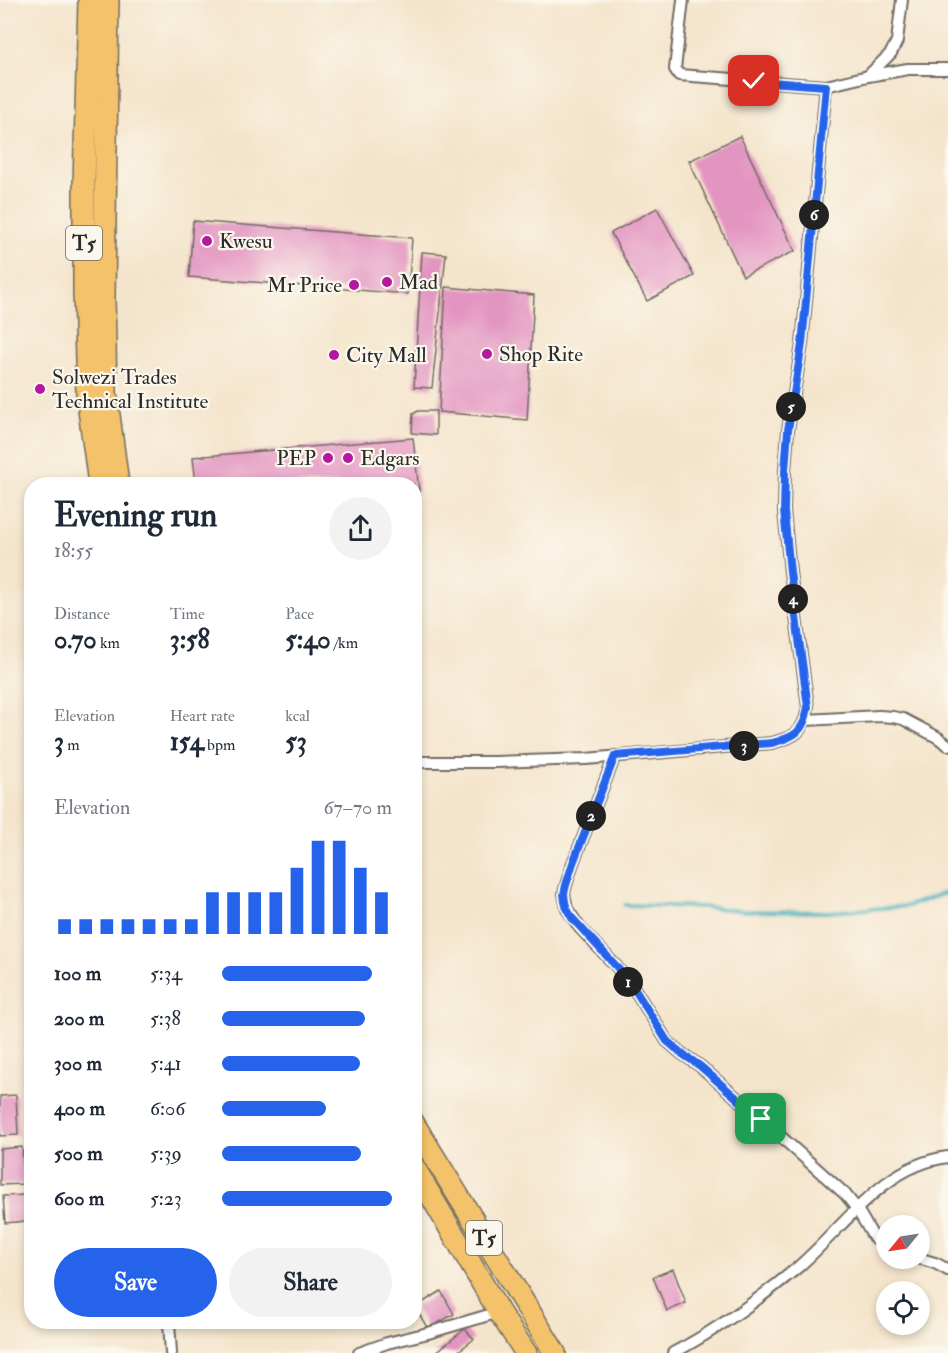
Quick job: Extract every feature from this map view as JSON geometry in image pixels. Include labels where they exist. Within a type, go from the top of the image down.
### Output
[{"type":"highway","name":"T5","points":[[89,0],[84,183],[84,291],[87,394],[98,477]]},
{"type":"highway","name":"T5","points":[[108,0],[104,297],[106,392],[117,477]]},
{"type":"highway","name":"T5","points":[[422,1137],[555,1353]]},
{"type":"highway","name":"T5","points":[[422,1181],[499,1312],[526,1353]]},
{"type":"street","points":[[682,0],[675,69],[679,75],[826,86],[908,69],[948,69]]},
{"type":"street","points":[[868,76],[891,53],[897,41],[902,0]]},
{"type":"street","points":[[422,762],[586,759],[772,743],[785,740],[798,733],[806,720],[808,707],[784,511],[785,471],[788,430],[802,344],[826,86]]},
{"type":"street","points":[[806,720],[893,717],[903,719],[948,745]]},
{"type":"street","points":[[615,756],[566,885],[564,894],[567,909],[580,928],[635,990],[667,1041],[700,1066],[845,1194],[876,1240]]},
{"type":"street","points":[[673,1353],[704,1337],[748,1307],[799,1266],[857,1209],[900,1172],[935,1158],[948,1157]]},
{"type":"street","points":[[930,1262],[948,1270]]},
{"type":"street","points":[[359,1353],[499,1312]]},
{"type":"street","points":[[169,1329],[171,1353]]},
{"type":"building","points":[[740,136],[795,251],[743,276],[689,161]]},
{"type":"building","points":[[657,208],[694,276],[647,301],[611,233]]},
{"type":"building","points":[[193,221],[412,238],[408,294],[189,277]]},
{"type":"building","points":[[422,252],[446,254],[432,388],[414,387]]},
{"type":"building","name":"Shop Rite","points":[[446,287],[534,295],[527,420],[439,412]]},
{"type":"building","points":[[418,411],[436,411],[436,435],[412,433],[413,414]]},
{"type":"building","points":[[413,438],[417,477],[195,477],[193,457]]},
{"type":"building","points":[[16,1095],[18,1135],[0,1136],[0,1096]]},
{"type":"building","points":[[22,1147],[24,1184],[0,1185],[0,1149]]},
{"type":"building","points":[[24,1195],[24,1221],[5,1223],[3,1196]]},
{"type":"building","points":[[673,1269],[686,1303],[667,1311],[653,1277]]},
{"type":"building","points":[[441,1291],[454,1314],[428,1329],[422,1319],[422,1303]]},
{"type":"building","points":[[465,1329],[474,1339],[456,1353],[435,1353]]},
{"type":"waterway","points":[[625,905],[703,907],[746,911],[829,912],[908,906],[948,892]]},
{"type":"place","name":"Kwesu","points":[[207,241]]},
{"type":"place","name":"Mad","points":[[387,282]]},
{"type":"place","name":"Mr Price","points":[[354,285]]},
{"type":"place","name":"Shop Rite","points":[[487,354]]},
{"type":"place","name":"City Mall","points":[[334,355]]},
{"type":"place","name":"Solwezi Trades Technical Institute","points":[[40,389]]},
{"type":"place","name":"PEP","points":[[328,458]]},
{"type":"place","name":"Edgars","points":[[348,458]]},
{"type":"route","points":[[754,81],[826,86],[802,344],[792,398],[785,471],[784,511],[808,707],[806,720],[798,733],[785,740],[772,743],[615,756],[573,863],[564,894],[567,909],[572,918],[635,990],[667,1041],[700,1066],[761,1119]]}]
